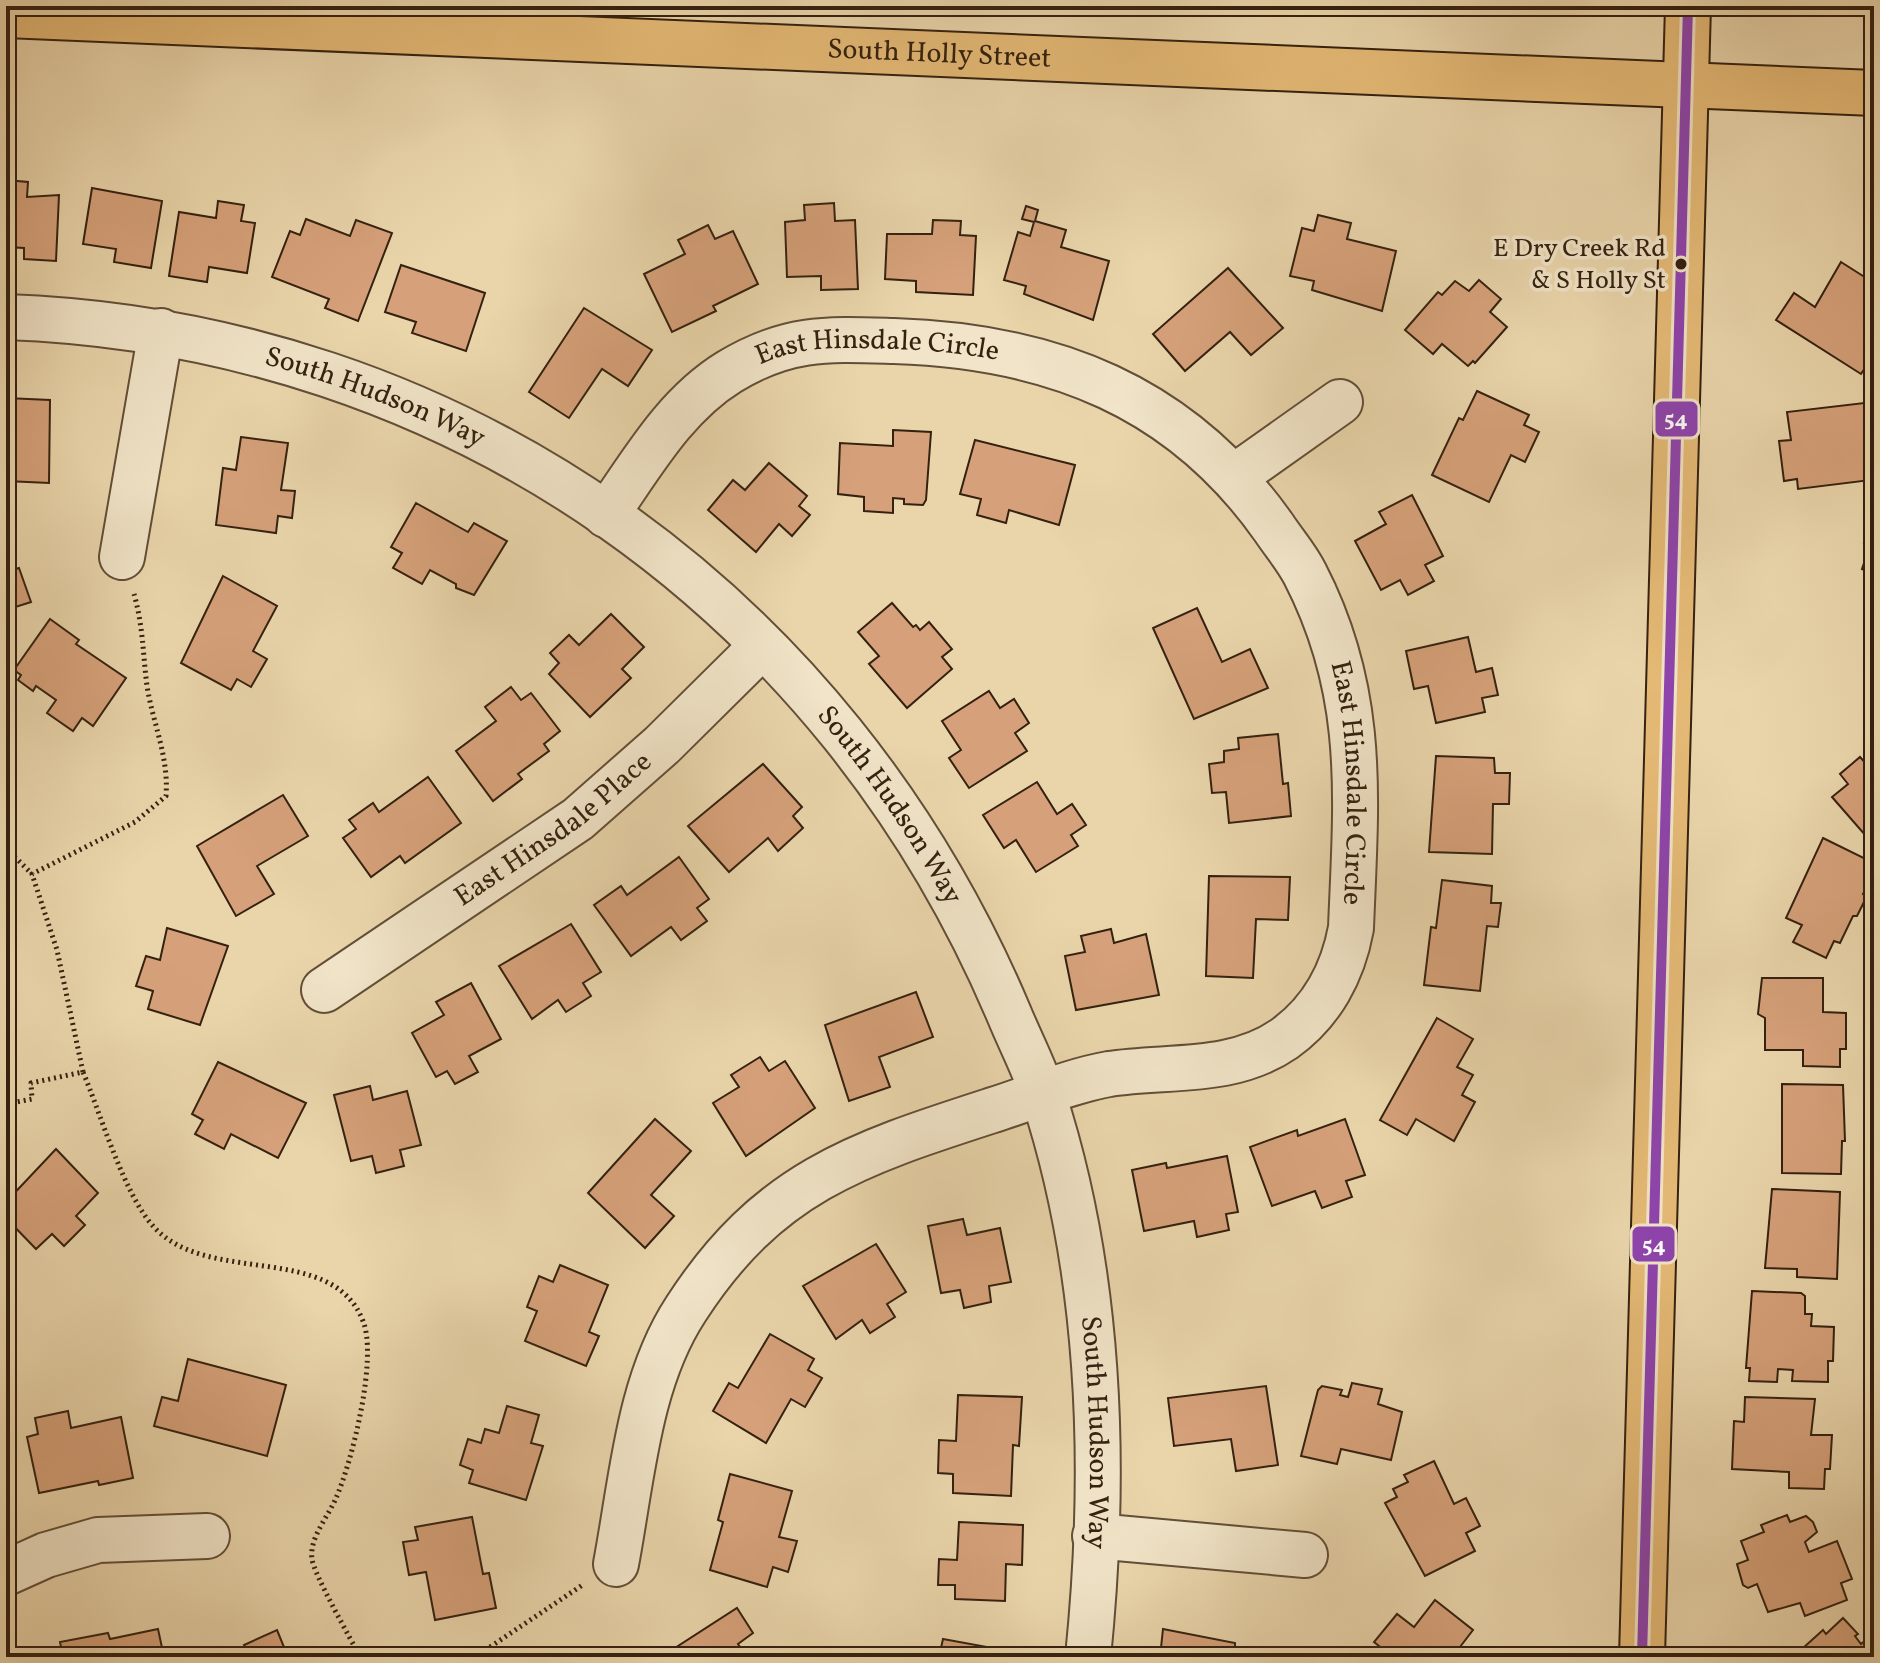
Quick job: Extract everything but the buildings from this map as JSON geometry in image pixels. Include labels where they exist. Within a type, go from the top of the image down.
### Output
[{"type":"main road","points":[[1642,1657],[1688,6]]},
{"type":"main road","name":"South Holly Street","points":[[6,15],[1874,93]]},
{"type":"street","name":"South Hudson Way","points":[[6,317],[97,322],[161,331],[257,351],[428,411],[492,442],[569,488],[658,551],[762,646],[860,754],[942,875],[978,942],[1043,1094],[1074,1215],[1089,1312],[1100,1436],[1088,1657]]},
{"type":"street","points":[[122,557],[161,331]]},
{"type":"street","name":"East Hinsdale Circle","points":[[606,515],[665,431],[687,406],[729,372],[794,343],[818,339],[958,343],[1051,363],[1113,388],[1190,436],[1234,477],[1304,572],[1331,632],[1348,689],[1357,786],[1351,928],[1347,950],[1333,985],[1312,1015],[1283,1039],[1226,1065],[1142,1069],[1094,1077],[880,1147],[844,1163],[784,1199],[719,1263],[684,1311],[662,1359],[645,1409],[616,1564]]},
{"type":"street","points":[[1234,477],[1340,402]]},
{"type":"street","name":"East Hinsdale Place","points":[[324,990],[578,819],[662,745],[762,646]]},
{"type":"street","points":[[6,1573],[46,1555],[98,1540],[207,1536]]},
{"type":"street","points":[[1095,1536],[1305,1555]]},
{"type":"path","points":[[32,874],[135,822],[166,796],[168,770],[148,689],[141,618],[122,557]]},
{"type":"path","points":[[6,848],[32,874],[67,990],[83,1072],[132,1193],[152,1226],[182,1251],[308,1274],[346,1293],[364,1322],[367,1356],[354,1451],[316,1535],[312,1560],[360,1657]]},
{"type":"path","points":[[6,1104],[32,1099],[31,1083],[83,1072]]},
{"type":"path","points":[[475,1657],[616,1564]]},
{"type":"transit line","name":"54","points":[[1642,1657],[1688,6]]},
{"type":"place","name":"E Dry Creek Rd & S Holly St","points":[[1681,264]]}]
